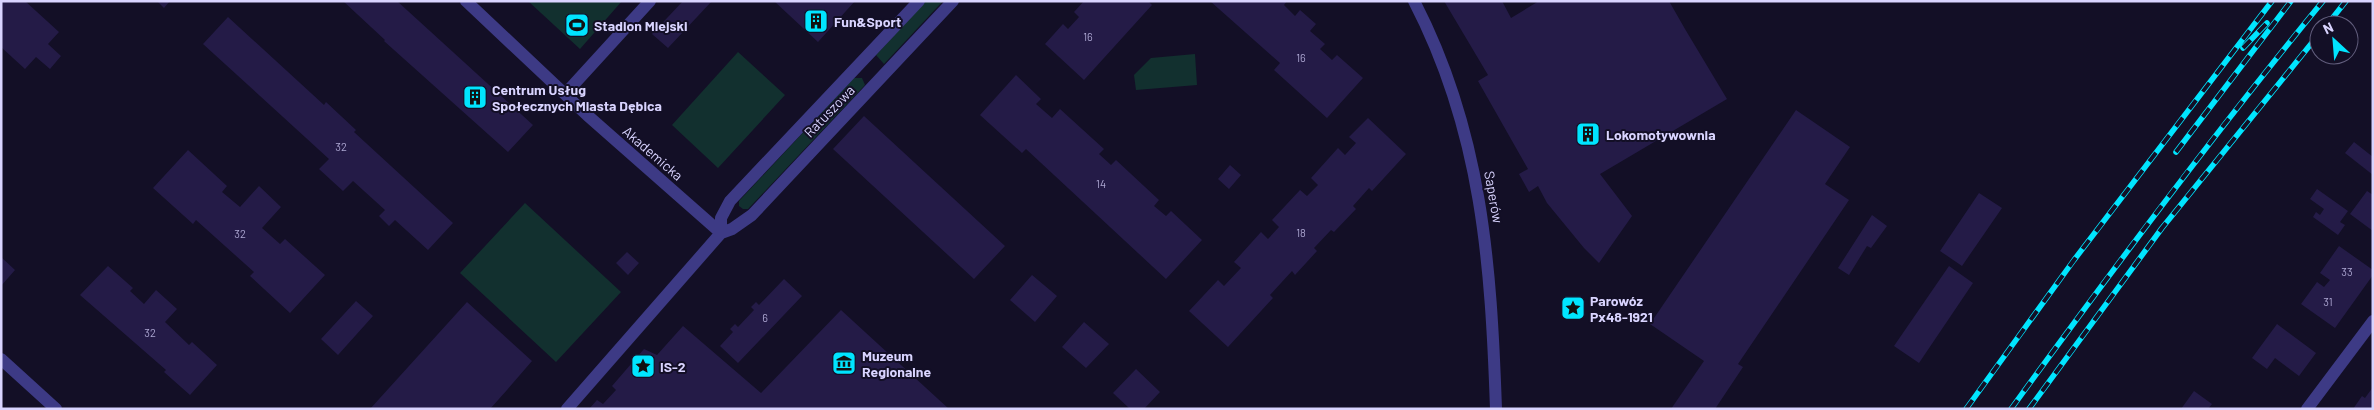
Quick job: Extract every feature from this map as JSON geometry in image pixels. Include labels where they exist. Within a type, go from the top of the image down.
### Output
[{"type":"street","name":"Akademicka","points":[[466,1],[565,94],[721,233]]},
{"type":"street","points":[[565,94],[650,1]]},
{"type":"street","name":"Ratuszowa","points":[[721,233],[721,218],[730,202],[919,1]]},
{"type":"street","name":"Ratuszowa","points":[[567,409],[721,233],[732,229],[752,215],[953,1]]},
{"type":"street","name":"Saperów","points":[[1414,1],[1436,46],[1454,94],[1469,144],[1486,243],[1496,409]]},
{"type":"street","points":[[2307,409],[2373,320]]},
{"type":"street","points":[[1,359],[56,409]]},
{"type":"green space","name":"Stadion Miejski","points":[[528,1],[622,1],[580,49]]},
{"type":"green space","points":[[926,1],[943,1],[884,64],[876,55]]},
{"type":"green space","points":[[738,52],[785,95],[718,168],[672,125]]},
{"type":"green space","points":[[1195,54],[1197,85],[1136,90],[1134,75],[1151,58]]},
{"type":"green space","points":[[854,78],[862,78],[865,85],[748,209],[743,209],[739,206],[739,201]]},
{"type":"green space","points":[[525,203],[621,292],[556,362],[460,273]]},
{"type":"building","points":[[1,1],[25,1],[59,32],[48,44],[61,56],[50,69],[36,57],[25,69],[1,47]]},
{"type":"building","points":[[157,1],[170,1],[164,8]]},
{"type":"building","name":"Centrum Usług Społecznych Miasta Dębica","points":[[343,1],[397,1],[533,125],[508,152],[384,41]]},
{"type":"building","points":[[683,1],[712,1],[668,48],[652,34]]},
{"type":"building","name":"Fun&Sport","points":[[774,1],[855,1],[818,42]]},
{"type":"building","points":[[1084,1],[1148,1],[1152,5],[1084,80],[1045,44],[1063,24],[1068,29],[1079,17],[1074,12]]},
{"type":"building","points":[[1210,1],[1287,1],[1284,5],[1295,16],[1300,10],[1316,24],[1310,31],[1325,44],[1320,49],[1332,60],[1337,55],[1363,78],[1327,118],[1274,70],[1280,63]]},
{"type":"building","name":"Lokomotywownia","points":[[1444,1],[1502,1],[1511,18],[1539,1],[1669,1],[1727,99],[1600,174],[1632,216],[1599,263],[1584,248],[1547,203],[1538,186],[1529,192],[1519,174],[1528,169],[1478,81],[1488,75]]},
{"type":"building","points":[[228,17],[324,105],[326,102],[356,130],[354,132],[453,223],[428,250],[395,220],[389,226],[379,216],[385,210],[353,181],[343,191],[319,169],[329,159],[203,44]]},
{"type":"building","points":[[1016,75],[1041,99],[1036,104],[1052,118],[1060,109],[1104,149],[1099,154],[1111,165],[1116,160],[1159,200],[1154,206],[1166,216],[1171,211],[1202,240],[1166,279],[1026,149],[1022,153],[980,115]]},
{"type":"building","points":[[1796,110],[1850,147],[1825,184],[1849,200],[1738,364],[1743,367],[1715,409],[1671,409],[1704,361],[1650,324]]},
{"type":"building","points":[[864,116],[1005,246],[974,279],[833,149]]},
{"type":"building","points":[[1368,118],[1406,154],[1372,191],[1369,188],[1353,206],[1356,209],[1334,232],[1331,230],[1314,248],[1317,251],[1295,275],[1292,271],[1270,295],[1273,298],[1228,347],[1189,311],[1218,280],[1224,286],[1241,268],[1234,262],[1261,232],[1268,239],[1279,227],[1272,220],[1300,190],[1307,196],[1318,185],[1311,178],[1338,148],[1345,155],[1356,143],[1349,137]]},
{"type":"building","points":[[2354,142],[2373,157],[2373,175],[2345,153]]},
{"type":"building","points":[[188,150],[227,186],[222,192],[240,207],[259,186],[281,207],[262,228],[280,244],[285,239],[325,275],[290,313],[250,276],[254,272],[196,220],[193,224],[153,188]]},
{"type":"building","points":[[1230,165],[1241,175],[1229,189],[1218,179]]},
{"type":"building","points":[[2317,189],[2348,211],[2340,222],[2345,225],[2338,235],[2313,217],[2316,212],[2320,215],[2324,209],[2310,199]]},
{"type":"building","points":[[2367,191],[2373,195],[2373,231],[2350,214]]},
{"type":"building","points":[[1979,193],[2002,208],[1962,266],[1940,251]]},
{"type":"building","points":[[1872,215],[1887,226],[1871,248],[1867,246],[1849,275],[1838,268]]},
{"type":"building","points":[[2339,246],[2373,270],[2373,275],[2335,328],[2301,304],[2317,282],[2324,287],[2330,280],[2320,273]]},
{"type":"building","points":[[627,252],[639,263],[628,275],[616,263]]},
{"type":"building","points":[[1,257],[15,270],[1,286]]},
{"type":"building","points":[[108,266],[133,288],[130,291],[144,304],[156,290],[177,309],[165,322],[189,345],[192,342],[217,365],[190,395],[164,372],[166,370],[80,295]]},
{"type":"building","points":[[1949,266],[1973,283],[1919,363],[1894,346]]},
{"type":"building","points":[[1032,275],[1057,296],[1035,322],[1010,300]]},
{"type":"building","points":[[784,279],[802,296],[738,363],[720,346],[733,332],[730,329],[735,324],[738,327],[754,310],[751,307],[756,302],[759,305]]},
{"type":"building","points":[[356,301],[373,316],[338,355],[321,339]]},
{"type":"building","points":[[467,302],[532,361],[490,409],[370,409]]},
{"type":"building","name":"Muzeum Regionalne","points":[[841,310],[949,409],[589,409],[597,400],[603,404],[616,390],[612,386],[644,349],[657,355],[683,326],[761,393]]},
{"type":"building","points":[[1084,322],[1109,344],[1086,368],[1062,347]]},
{"type":"building","points":[[2277,324],[2316,353],[2299,376],[2275,358],[2267,369],[2252,358]]},
{"type":"building","points":[[1136,369],[1160,392],[1144,409],[1130,409],[1113,393]]},
{"type":"building","points":[[2373,387],[2373,409],[2353,409],[2362,396],[2365,398]]},
{"type":"building","points":[[2194,391],[2212,404],[2208,409],[2181,409]]},
{"type":"railway","points":[[1966,409],[2074,260],[2272,1]]},
{"type":"railway","points":[[2176,152],[2291,1]]},
{"type":"railway","points":[[2011,409],[2164,203],[2242,101],[2323,1]]},
{"type":"railway","points":[[2335,15],[2346,1]]},
{"type":"railway","points":[[2243,48],[2267,23]]},
{"type":"railway","points":[[2029,409],[2162,228],[2309,46]]},
{"type":"place","name":"Fun&Sport","points":[[816,21]]},
{"type":"place","name":"Stadion Miejski","points":[[577,25]]},
{"type":"place","name":"Centrum Usług Społecznych Miasta Dębica","points":[[475,97]]},
{"type":"place","name":"Lokomotywownia","points":[[1588,134]]},
{"type":"place","name":"Parowóz Px48-1921","points":[[1573,308]]},
{"type":"place","name":"Muzeum Regionalne","points":[[844,363]]},
{"type":"place","name":"IS-2","points":[[643,366]]}]
